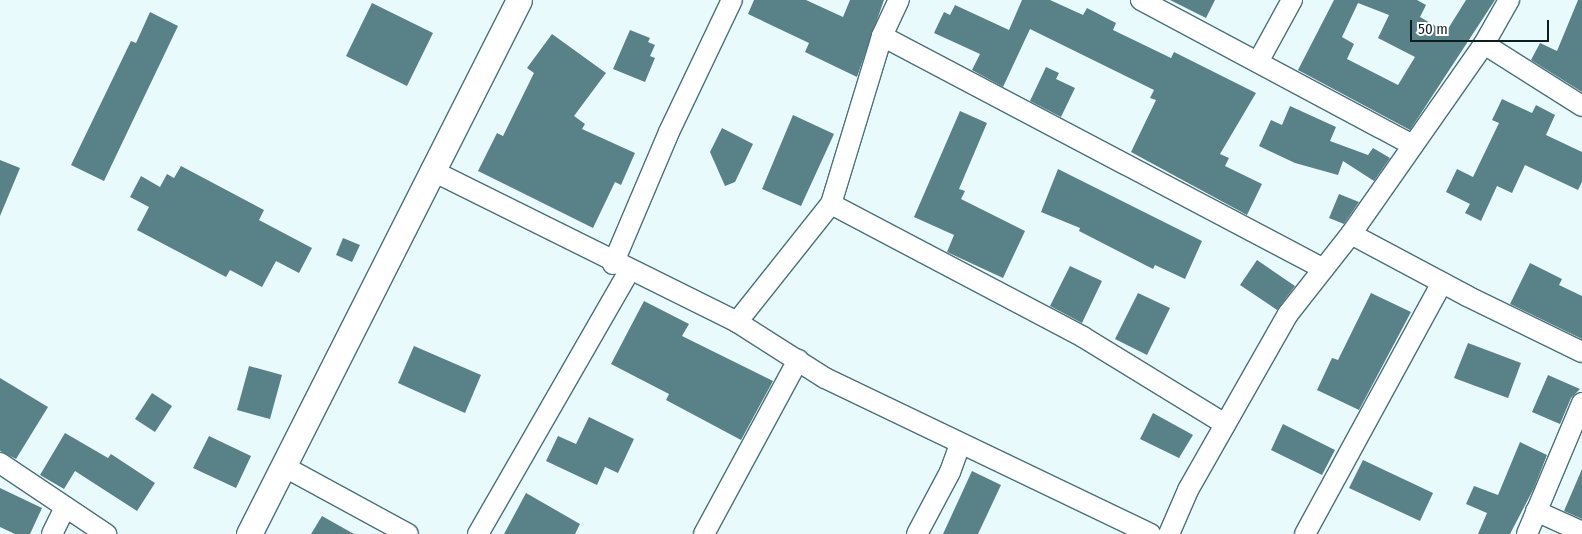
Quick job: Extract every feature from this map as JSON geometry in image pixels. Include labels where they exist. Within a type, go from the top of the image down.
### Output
[{"type":"street","points":[[249,534],[285,466],[431,170],[519,0]]},
{"type":"street","points":[[478,534],[621,267],[669,132],[732,0]]},
{"type":"street","points":[[737,322],[831,204],[882,36],[899,0]]},
{"type":"street","points":[[1141,0],[1413,145]]},
{"type":"street","points":[[1258,62],[1292,0]]},
{"type":"street","points":[[1169,534],[1225,424],[1288,314],[1350,234],[1413,145],[1484,44],[1510,0]]},
{"type":"street","points":[[882,36],[1323,269]]},
{"type":"street","points":[[1484,44],[1582,106]]},
{"type":"street","points":[[431,170],[621,267],[737,322],[798,360],[960,445],[1150,534]]},
{"type":"street","points":[[831,204],[1083,337],[1225,424]]},
{"type":"street","points":[[1350,234],[1442,283],[1582,352]]},
{"type":"street","points":[[1305,534],[1442,283]]},
{"type":"street","points":[[704,534],[798,360]]},
{"type":"street","points":[[1527,534],[1582,404]]},
{"type":"street","points":[[917,534],[950,472],[960,445]]},
{"type":"street","points":[[0,463],[106,534]]},
{"type":"street","points":[[285,466],[408,534]]},
{"type":"street","points":[[52,534],[65,507]]},
{"type":"street","points":[[1536,511],[1582,532]]},
{"type":"building","points":[[754,0],[806,0],[843,17],[850,0],[884,0],[857,77],[805,52],[809,43],[748,14]]},
{"type":"building","points":[[1022,0],[1050,0],[1083,15],[1087,8],[1116,23],[1113,30],[1171,58],[1174,52],[1256,93],[1220,154],[1229,158],[1225,166],[1262,184],[1247,215],[1131,152],[1156,100],[1150,98],[1154,90],[1030,29],[1003,87],[972,70],[980,54],[934,33],[944,12],[950,15],[955,5],[1009,30]]},
{"type":"building","points":[[1170,0],[1215,0],[1206,18]]},
{"type":"building","points":[[1334,0],[1417,0],[1426,5],[1420,17],[1446,32],[1466,0],[1495,0],[1410,130],[1298,70]],"holes":[[[1358,3],[1389,15],[1378,38],[1415,57],[1398,85],[1347,59],[1354,44],[1342,37]]]},
{"type":"building","points":[[1578,0],[1582,0],[1582,92],[1531,60],[1540,43],[1557,51]]},
{"type":"building","points":[[372,3],[433,33],[407,86],[346,56]]},
{"type":"building","points":[[150,12],[178,26],[104,181],[71,165],[131,41],[136,43]]},
{"type":"building","points":[[630,30],[650,38],[648,42],[655,45],[650,56],[655,58],[645,82],[613,69]]},
{"type":"building","points":[[552,34],[606,73],[574,116],[585,124],[582,129],[635,153],[621,185],[615,182],[593,228],[478,171],[497,133],[503,136],[534,73],[527,68]]},
{"type":"building","points":[[1046,67],[1059,73],[1056,79],[1075,88],[1061,117],[1030,101]]},
{"type":"building","points":[[1502,99],[1532,113],[1536,105],[1555,115],[1546,135],[1582,152],[1582,182],[1578,190],[1525,165],[1512,193],[1497,186],[1481,221],[1465,213],[1470,204],[1446,192],[1457,169],[1473,177],[1499,123],[1492,120]]},
{"type":"building","points":[[1290,106],[1336,127],[1330,141],[1368,155],[1373,148],[1390,158],[1374,181],[1343,161],[1338,175],[1295,163],[1259,146],[1271,120],[1282,125]]},
{"type":"building","points":[[960,111],[987,123],[959,189],[965,191],[961,199],[1025,231],[1003,278],[947,252],[954,235],[914,217]]},
{"type":"building","points":[[793,115],[834,134],[801,206],[762,189]]},
{"type":"building","points":[[722,128],[753,144],[735,182],[725,186],[710,152]]},
{"type":"building","points":[[0,160],[20,168],[0,216]]},
{"type":"building","points":[[181,166],[264,210],[259,220],[312,248],[299,273],[276,261],[262,287],[230,270],[226,277],[137,230],[149,207],[130,197],[141,176],[160,187],[167,174],[174,178]]},
{"type":"building","points":[[1058,169],[1202,241],[1185,279],[1155,265],[1153,269],[1079,231],[1080,228],[1041,212]]},
{"type":"building","points":[[1339,194],[1359,202],[1344,224],[1329,218]]},
{"type":"building","points":[[343,238],[360,245],[352,262],[336,255]]},
{"type":"building","points":[[1257,260],[1295,286],[1277,310],[1240,285]]},
{"type":"building","points":[[1530,263],[1562,279],[1559,285],[1582,296],[1582,339],[1510,304]]},
{"type":"building","points":[[1070,266],[1102,281],[1082,323],[1050,306]]},
{"type":"building","points":[[1138,293],[1170,308],[1147,355],[1115,339]]},
{"type":"building","points":[[1371,293],[1411,312],[1359,410],[1317,390],[1332,358],[1338,360]]},
{"type":"building","points":[[644,301],[689,324],[682,336],[773,381],[741,440],[666,400],[669,394],[611,364]]},
{"type":"building","points":[[1468,343],[1521,363],[1508,398],[1454,378]]},
{"type":"building","points":[[414,346],[481,375],[465,413],[398,383]]},
{"type":"building","points":[[249,366],[282,375],[270,419],[237,410]]},
{"type":"building","points":[[1548,375],[1580,389],[1571,398],[1560,424],[1532,412]]},
{"type":"building","points":[[0,378],[48,407],[16,459],[0,451]]},
{"type":"building","points":[[152,393],[172,406],[155,432],[135,419]]},
{"type":"building","points":[[1153,413],[1193,435],[1179,458],[1140,439]]},
{"type":"building","points":[[589,417],[634,439],[618,473],[605,467],[597,485],[546,461],[558,436],[576,444]]},
{"type":"building","points":[[1283,424],[1335,450],[1322,475],[1271,450]]},
{"type":"building","points":[[65,433],[108,458],[111,454],[155,483],[137,511],[75,471],[64,489],[40,475]]},
{"type":"building","points":[[209,436],[251,456],[236,488],[193,468]]},
{"type":"building","points":[[1520,442],[1547,455],[1534,488],[1510,534],[1478,534],[1487,513],[1466,504],[1474,486],[1498,495]]},
{"type":"building","points":[[1363,460],[1433,493],[1420,521],[1349,488]]},
{"type":"building","points":[[1582,469],[1582,519],[1564,511]]},
{"type":"building","points":[[972,471],[1001,485],[978,534],[943,534]]},
{"type":"building","points":[[0,488],[42,508],[30,534],[15,534],[0,527]]},
{"type":"building","points":[[526,493],[580,524],[575,534],[504,534]]},
{"type":"building","points":[[322,516],[354,534],[311,534]]}]
